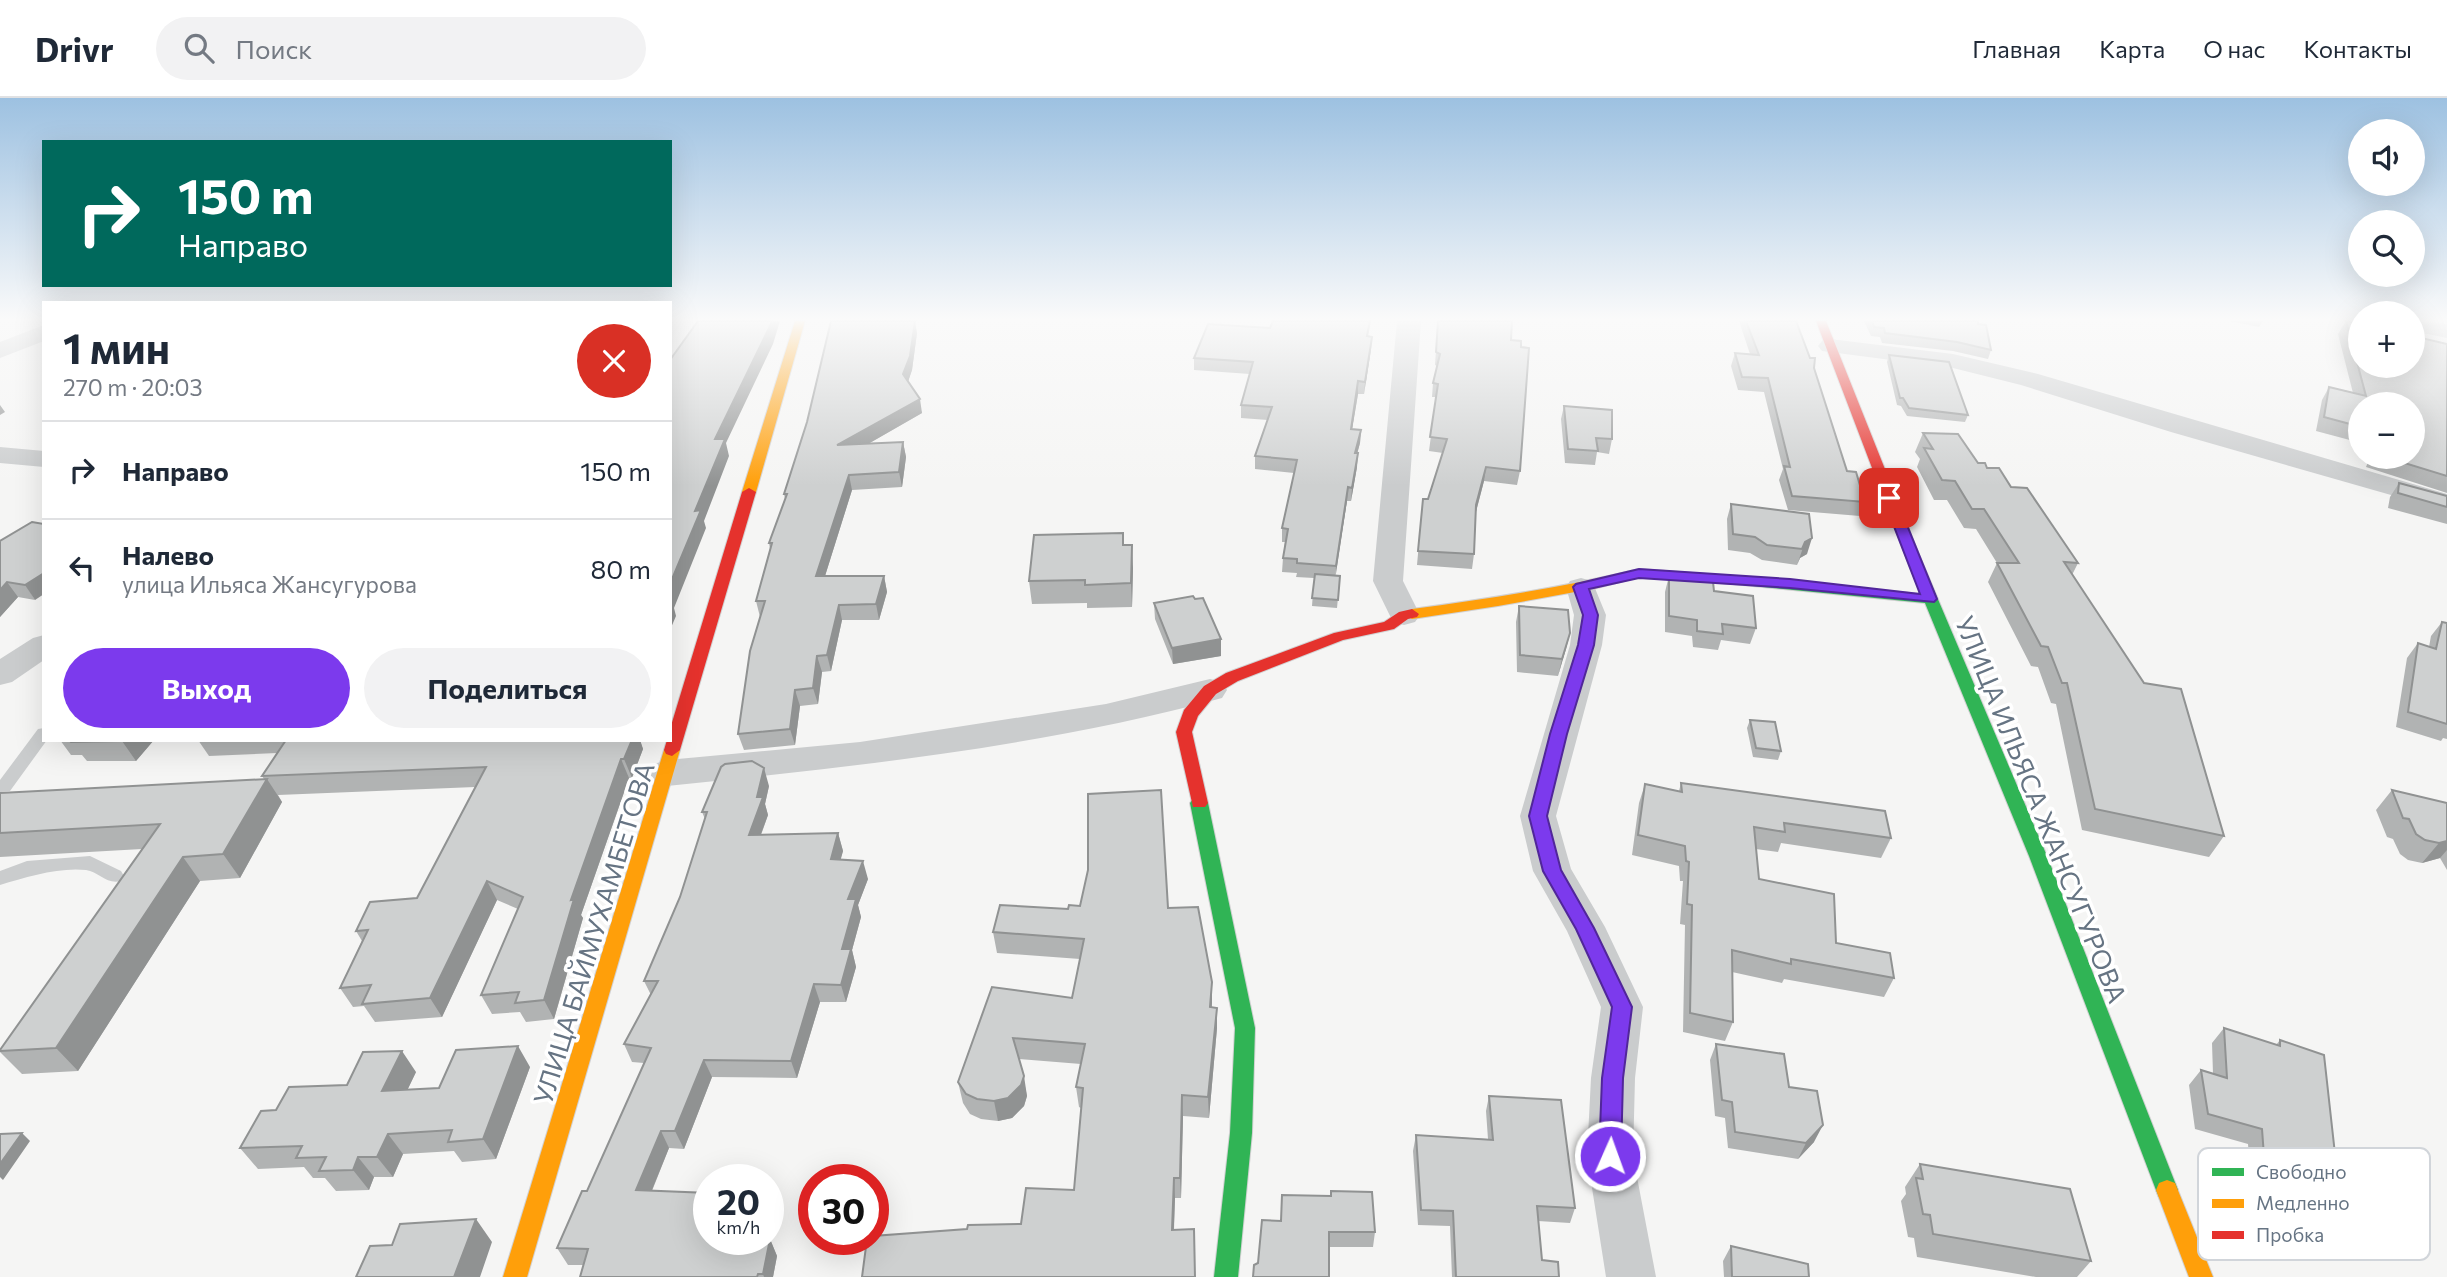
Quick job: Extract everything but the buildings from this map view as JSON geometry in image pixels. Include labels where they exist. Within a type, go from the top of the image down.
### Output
[{"type":"street","name":"УЛИЦА БАЙМУХАМБЕТОВА","points":[[515,1277],[784,376]]},
{"type":"street","points":[[1404,615],[1388,581],[1405,376]]},
{"type":"street","name":"УЛИЦА ИЛЬЯСА ЖАНСУГУРОВА","points":[[1842,376],[1929,599],[2038,856],[2201,1277]]},
{"type":"street","points":[[2017,376],[2447,503]]},
{"type":"street","points":[[0,455],[42,459]]},
{"type":"street","points":[[1226,1277],[1241,1133],[1245,1028],[1184,732],[1190,713],[1210,690],[1231,677],[1339,636],[1389,626],[1404,615],[1581,587],[1639,573],[1790,584],[1929,599]]},
{"type":"street","points":[[1581,587],[1590,615],[1586,645],[1538,816],[1552,871],[1585,928],[1622,1007],[1613,1078],[1610,1156],[1631,1277]]},
{"type":"street","points":[[0,674],[42,646]]},
{"type":"street","points":[[667,773],[860,754],[1106,715],[1210,690]]},
{"type":"lane","points":[[4,788],[42,736]]},
{"type":"lane","points":[[0,878],[27,868],[90,863],[115,876]]},
{"type":"traffic: fast","points":[[1913,557],[2038,856],[2167,1190]]},
{"type":"traffic: fast","points":[[1733,580],[1929,599]]},
{"type":"traffic: fast","points":[[1199,803],[1245,1028],[1241,1133],[1226,1277]]},
{"type":"traffic: slow","points":[[749,492],[784,376]]},
{"type":"traffic: slow","points":[[1412,614],[1498,602],[1597,584],[1639,573],[1733,580]]},
{"type":"traffic: slow","points":[[515,1277],[672,750]]},
{"type":"traffic: slow","points":[[2167,1190],[2201,1277]]},
{"type":"traffic: jam","points":[[1842,376],[1913,557]]},
{"type":"traffic: jam","points":[[672,750],[749,492]]},
{"type":"traffic: jam","points":[[1199,803],[1184,732],[1190,714],[1210,690],[1232,677],[1339,636],[1389,626],[1404,615],[1412,614]]},
{"type":"route","points":[[1610,1156],[1613,1078],[1622,1007],[1585,928],[1552,871],[1538,816],[1572,687],[1586,645],[1590,615],[1581,587],[1639,573],[1790,584],[1929,599],[1889,498]]}]
